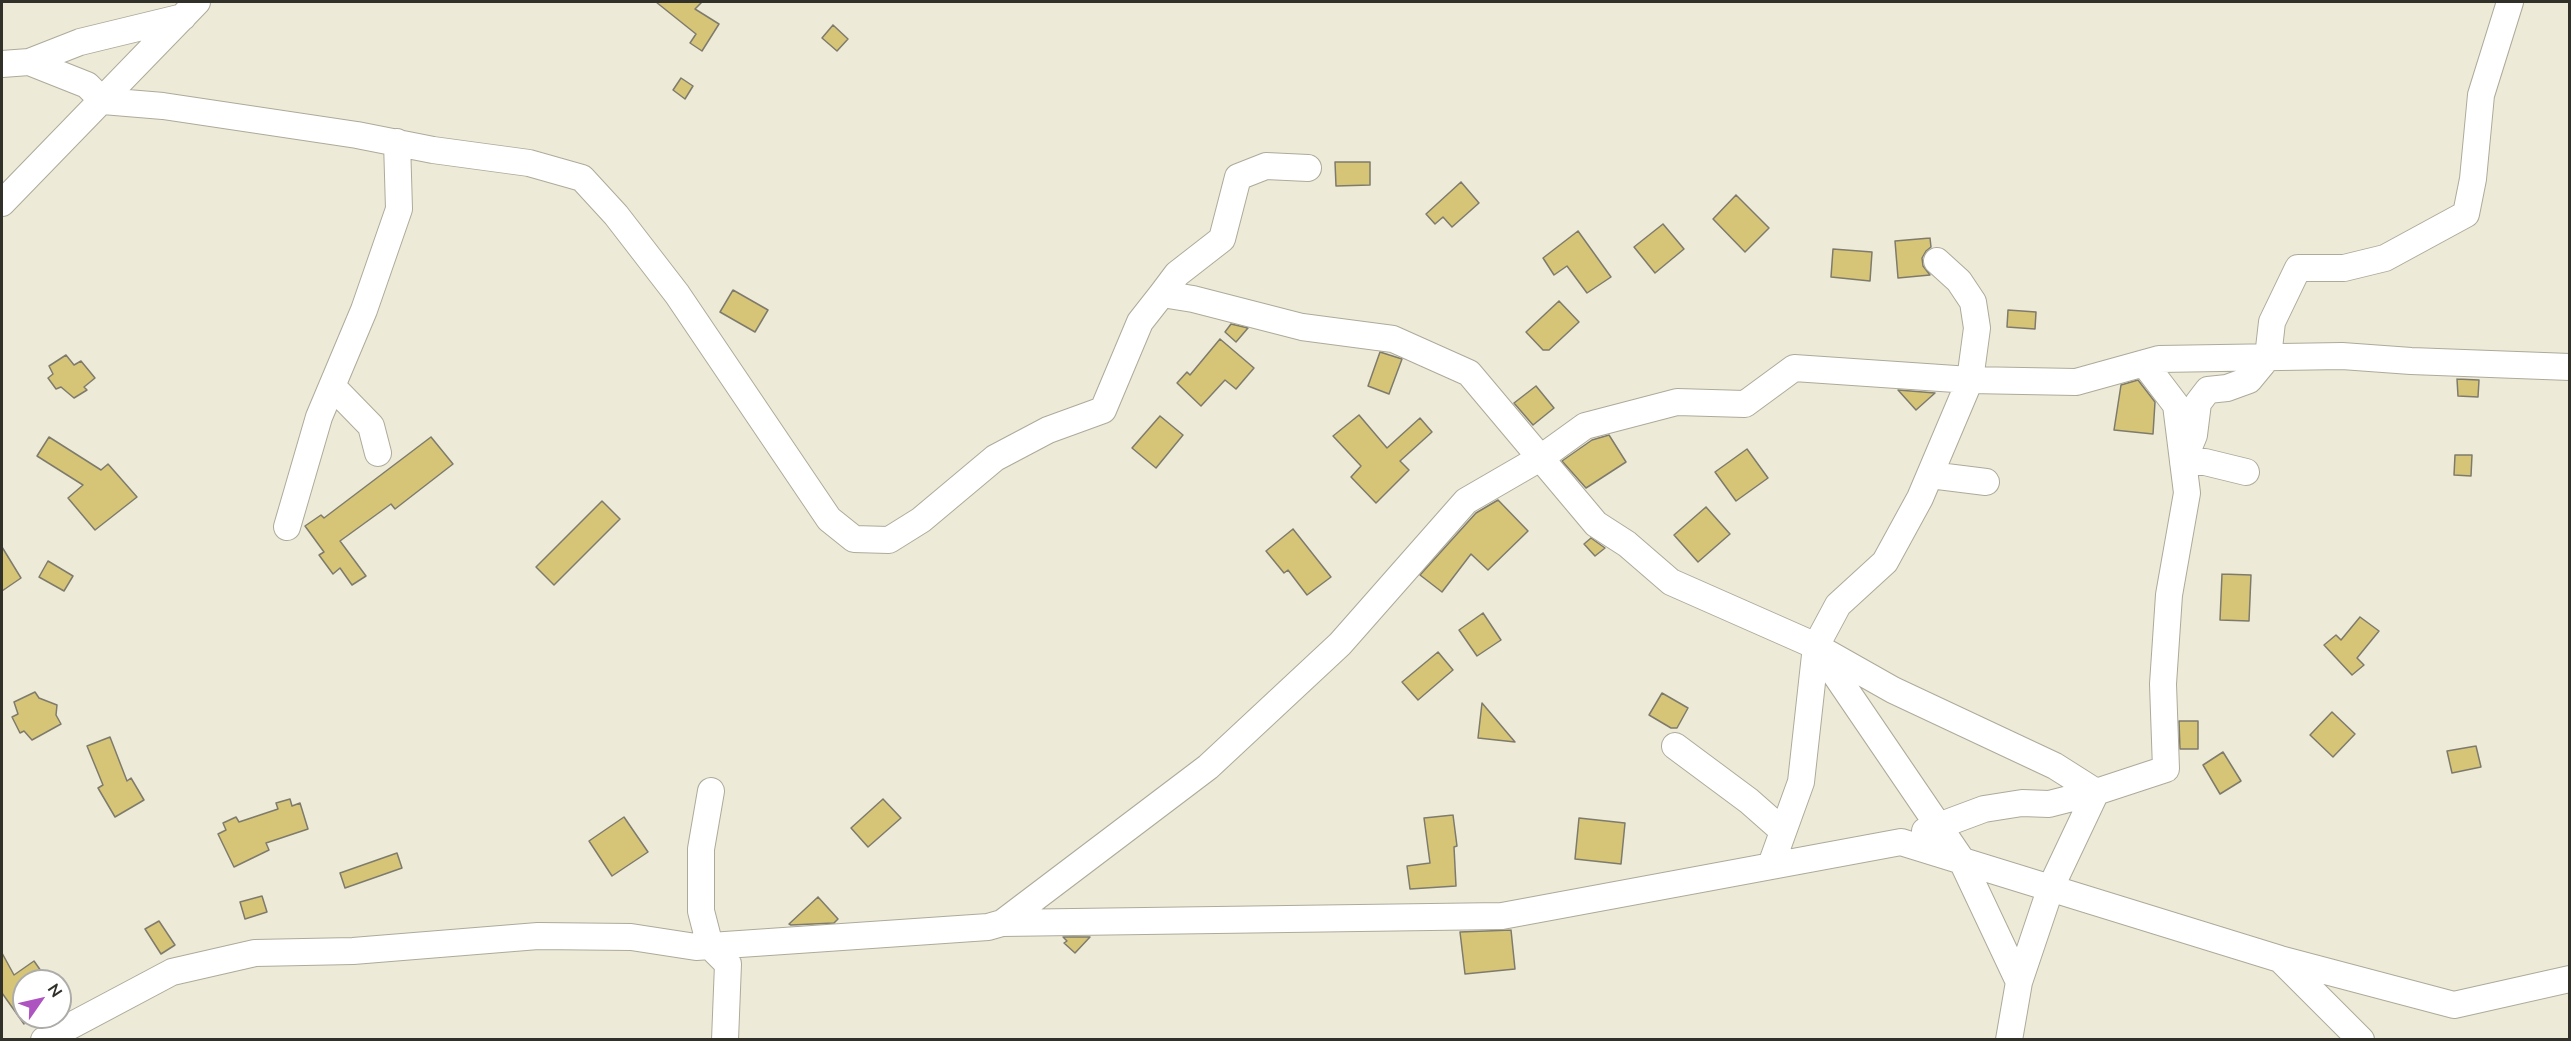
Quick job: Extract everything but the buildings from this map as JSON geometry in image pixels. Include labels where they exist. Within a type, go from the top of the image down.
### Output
[{"type":"street","points":[[2183,462],[2194,435],[2198,403],[2208,390],[2227,388],[2249,380],[2268,357],[2272,322],[2298,268],[2344,268],[2385,258],[2466,214],[2473,179],[2481,95],[2510,2]]},
{"type":"street","points":[[2,64],[29,62],[80,42],[190,9]]},
{"type":"street","points":[[2,203],[190,9]]},
{"type":"street","points":[[29,62],[87,86],[103,101],[164,106],[529,163],[582,178],[616,215],[677,294],[829,519],[854,539],[889,540],[921,520],[995,458],[1048,430],[1103,410],[1140,321],[1177,274],[1222,239],[1238,177],[1266,166],[1308,168]]},
{"type":"street","points":[[287,527],[319,417],[364,310],[399,208],[397,142]]},
{"type":"street","points":[[1771,865],[1801,782],[1816,646],[1838,605],[1885,562],[1930,475],[1970,380],[1977,328],[1973,302],[1959,281],[1937,261]]},
{"type":"street","points":[[1162,294],[1193,298],[1302,327],[1393,339],[1468,373],[1542,457],[1596,524],[1627,544],[1671,582],[1816,646],[1893,690],[2055,766],[2096,792]]},
{"type":"street","points":[[1002,923],[1208,767],[1340,644],[1466,501],[1542,457],[1586,426],[1677,402],[1745,404],[1794,368],[1970,380],[2076,382],[2159,359],[2342,356],[2570,367]]},
{"type":"street","points":[[44,1040],[172,972],[255,953],[352,951],[538,936],[631,937],[696,947],[988,927],[1002,923],[1502,916],[1771,865],[1831,857],[1901,842],[1938,825],[1984,809],[2022,803],[2049,804],[2096,792],[2166,769],[2163,684],[2169,595],[2187,493],[2176,405],[2145,363]]},
{"type":"street","points":[[2535,366],[2570,381]]},
{"type":"street","points":[[332,386],[371,426],[378,453]]},
{"type":"street","points":[[2183,462],[2205,462],[2246,472]]},
{"type":"street","points":[[1930,475],[1986,482]]},
{"type":"street","points":[[1816,646],[1961,859],[2019,982]]},
{"type":"street","points":[[1675,746],[1749,801],[1783,831]]},
{"type":"street","points":[[711,791],[701,849],[701,911],[710,946],[728,964]]},
{"type":"street","points":[[2008,1040],[2019,982],[2051,887],[2096,792]]},
{"type":"street","points":[[1901,842],[2280,959],[2454,1005],[2570,979]]},
{"type":"street","points":[[725,1040],[728,964],[748,944]]},
{"type":"street","points":[[2280,959],[2361,1040]]}]
